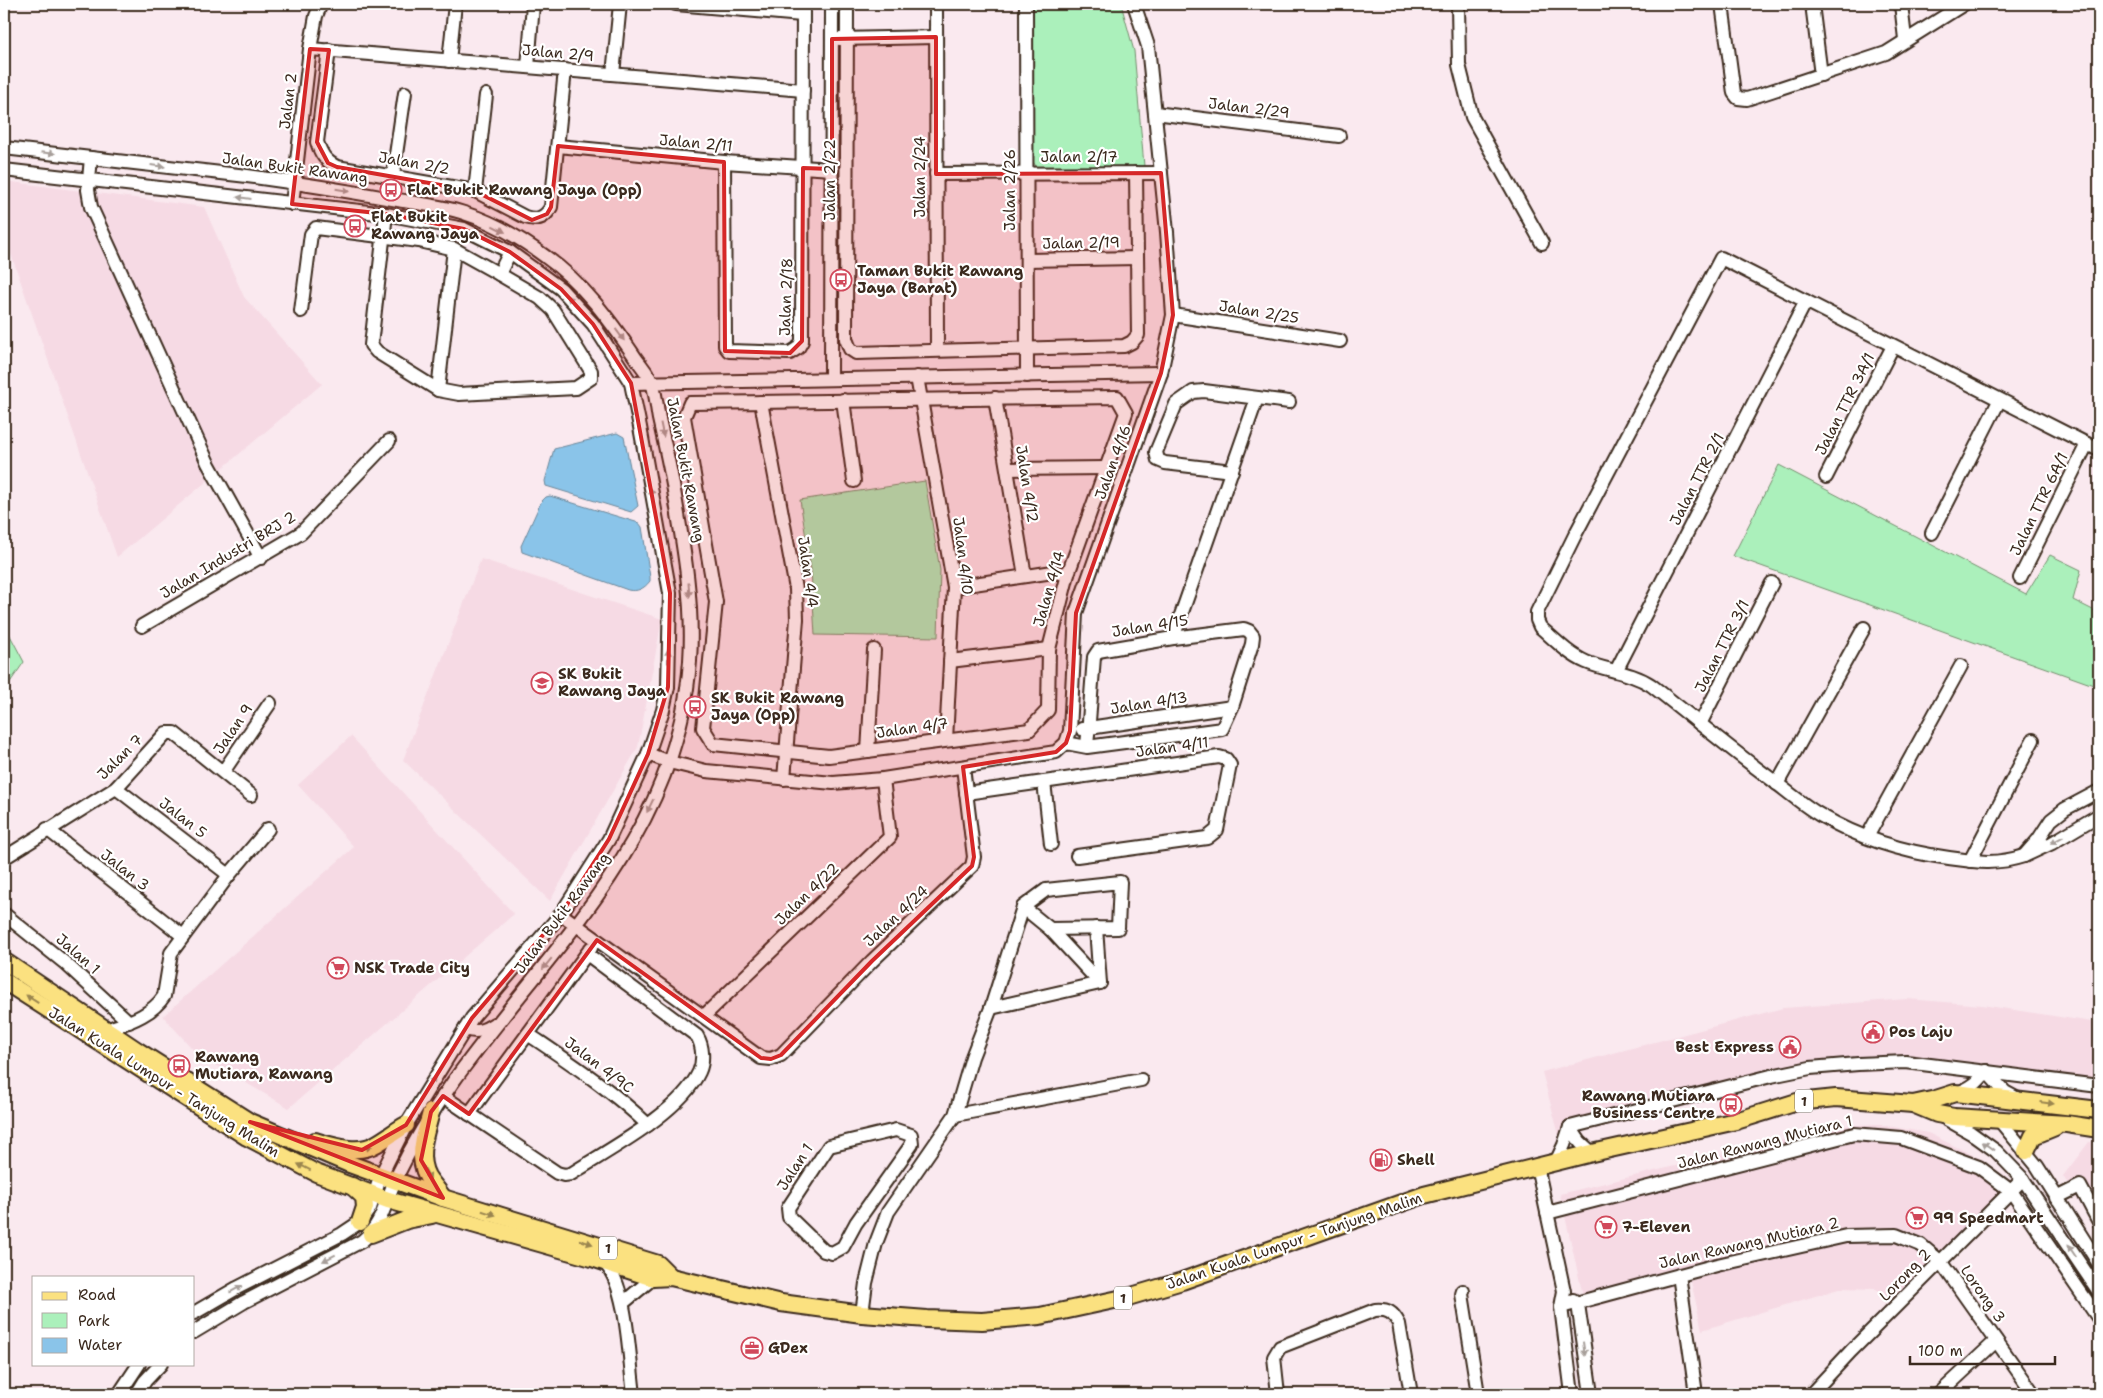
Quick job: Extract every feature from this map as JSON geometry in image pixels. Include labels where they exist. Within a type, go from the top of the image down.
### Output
[{"type":"main road","name":"Jalan Kuala Lumpur - Tanjung Malim","points":[[4,961],[138,1051],[250,1122],[388,1178],[443,1198],[658,1264],[671,1278]]},
{"type":"main road","name":"Jalan Kuala Lumpur - Tanjung Malim","points":[[4,981],[247,1137],[316,1173],[381,1197],[653,1278],[671,1278],[781,1303],[862,1314],[927,1319],[982,1321],[1040,1316],[1105,1302],[1182,1281],[1424,1195],[1592,1153],[1717,1126],[1797,1102],[1836,1098],[1936,1107]]},
{"type":"main road","name":"1","points":[[1936,1107],[1955,1093],[2099,1110]]},
{"type":"main road","points":[[1936,1107],[1948,1106],[1983,1112],[2000,1121],[2067,1124],[2099,1129]]},
{"type":"main road","points":[[431,1112],[423,1141],[421,1160],[426,1174],[443,1198]]},
{"type":"main road","points":[[250,1122],[318,1142],[362,1150],[377,1144],[391,1133],[406,1125]]},
{"type":"main road","points":[[2026,1151],[2030,1140],[2037,1133],[2067,1124]]},
{"type":"main road","points":[[350,1185],[364,1196],[365,1207],[360,1222]]},
{"type":"main road","points":[[371,1234],[393,1224],[416,1217],[442,1215]]},
{"type":"street","name":"Jalan 2","points":[[292,204],[310,49],[316,16],[321,4]]},
{"type":"street","points":[[449,61],[455,4]]},
{"type":"street","points":[[528,67],[533,4]]},
{"type":"street","points":[[613,74],[620,4]]},
{"type":"street","points":[[676,4],[803,9],[803,168]]},
{"type":"street","points":[[831,379],[832,4]]},
{"type":"street","name":"Jalan 2/22","points":[[847,4],[846,339],[850,349],[856,353],[937,350]]},
{"type":"street","name":"Jalan 2/24","points":[[936,4],[937,350]]},
{"type":"street","name":"Jalan 2/26","points":[[1026,4],[1027,376]]},
{"type":"street","name":"Jalan 4/16","points":[[1068,737],[1076,613],[1161,373],[1173,316],[1148,46],[1134,4]]},
{"type":"street","points":[[1458,4],[1459,65],[1472,117],[1542,243]]},
{"type":"street","points":[[1722,4],[1734,93],[1738,98],[1747,99],[1886,53],[1905,39],[1964,4]]},
{"type":"street","points":[[1812,4],[1821,75]]},
{"type":"street","points":[[1901,4],[1905,39]]},
{"type":"street","points":[[832,39],[936,37]]},
{"type":"street","name":"Jalan 2/9","points":[[310,49],[803,90]]},
{"type":"street","name":"Jalan 2/2","points":[[328,50],[317,142],[320,152],[328,163],[337,167],[393,175],[475,191],[532,220],[547,214],[551,207],[565,70]]},
{"type":"street","points":[[393,175],[405,93]]},
{"type":"street","points":[[475,191],[486,95]]},
{"type":"street","name":"Jalan 2/29","points":[[1155,113],[1338,136]]},
{"type":"street","name":"Jalan 2/11","points":[[558,146],[724,162],[832,169]]},
{"type":"street","name":"Jalan Bukit Rawang","points":[[4,148],[294,182],[445,208],[484,221],[522,241],[548,258],[578,283],[618,332],[652,382],[687,566],[690,600],[690,662],[682,716],[669,762],[625,855],[577,926],[500,1020],[431,1112],[388,1178]]},
{"type":"street","points":[[91,158],[88,190],[91,207],[208,464],[261,558]]},
{"type":"street","name":"Jalan 2/18","points":[[724,162],[725,346],[729,352],[790,353],[798,348],[802,341],[803,168]]},
{"type":"street","name":"Jalan Bukit Rawang","points":[[4,170],[386,214],[464,229],[510,252],[562,289],[593,324],[630,383],[640,427],[670,593],[668,687],[658,727],[648,754],[609,839],[561,914],[472,1018],[406,1125],[381,1197]]},
{"type":"street","points":[[937,350],[1124,346],[1132,342],[1138,335],[1136,173]]},
{"type":"street","name":"Jalan 2/17","points":[[936,174],[1161,173]]},
{"type":"street","points":[[301,311],[313,229],[319,228],[382,236],[454,249],[540,298],[553,310],[590,371],[590,378],[576,388],[459,394],[438,390],[377,352],[371,345],[382,236],[386,214]]},
{"type":"street","points":[[438,390],[454,249]]},
{"type":"street","points":[[500,274],[510,252]]},
{"type":"street","name":"Jalan 2/19","points":[[1026,260],[1137,258]]},
{"type":"street","points":[[2099,450],[1721,258],[1537,612],[1537,620],[1540,627],[1575,656],[1588,663],[1647,682],[1818,814],[1867,837],[1902,849],[1932,856],[1970,861],[2001,862],[2024,856],[2052,843],[2099,815]]},
{"type":"street","name":"Jalan TTR 2/1","points":[[1616,671],[1806,301]]},
{"type":"street","name":"Jalan 2/25","points":[[1173,316],[1340,341]]},
{"type":"street","name":"Jalan TTR 3A/1","points":[[1826,477],[1893,346]]},
{"type":"street","points":[[630,383],[1161,373]]},
{"type":"street","name":"Jalan 4/10","points":[[917,378],[954,587],[946,740]]},
{"type":"street","points":[[1232,471],[1165,463],[1158,460],[1156,452],[1176,404],[1193,392],[1204,391],[1289,402]]},
{"type":"street","name":"Jalan 4/14","points":[[995,398],[1117,397],[1126,413],[1069,569],[1049,649],[1048,710],[1038,720]]},
{"type":"street","points":[[761,402],[995,398]]},
{"type":"street","name":"Jalan 4/12","points":[[995,398],[1025,576]]},
{"type":"street","points":[[1174,638],[1257,398]]},
{"type":"street","points":[[842,400],[854,481]]},
{"type":"street","points":[[1932,533],[2000,401]]},
{"type":"street","name":"Jalan 4/7","points":[[761,402],[690,403],[684,418],[716,602],[703,728],[713,744],[829,756],[1029,730],[1038,720]]},
{"type":"street","name":"Jalan 4/4","points":[[761,402],[796,589],[797,620],[784,779]]},
{"type":"street","name":"Jalan Industri BRJ 2","points":[[142,626],[301,533],[390,441]]},
{"type":"street","name":"Jalan TTR 6A/1","points":[[2020,578],[2087,444]]},
{"type":"street","points":[[1008,469],[1106,468]]},
{"type":"street","points":[[954,587],[1069,569],[1091,570]]},
{"type":"street","name":"Jalan TTR 3/1","points":[[1700,724],[1772,583]]},
{"type":"street","points":[[1777,784],[1864,628]]},
{"type":"street","name":"Jalan 4/15","points":[[1087,748],[1096,652],[1174,638],[1244,629],[1253,636],[1252,644],[1232,707]]},
{"type":"street","points":[[950,661],[1049,649]]},
{"type":"street","points":[[868,751],[874,650]]},
{"type":"street","points":[[1867,837],[1961,666]]},
{"type":"street","name":"Jalan 9","points":[[223,772],[270,703]]},
{"type":"street","points":[[648,754],[669,762],[706,771],[833,783],[883,779],[1056,752],[1068,737],[1087,748],[1222,729],[1232,707]]},
{"type":"street","name":"Jalan 4/13","points":[[1068,737],[1088,729],[1232,707]]},
{"type":"street","name":"Jalan 7","points":[[4,858],[47,829],[116,788],[166,733],[174,733],[251,795]]},
{"type":"street","points":[[1970,861],[2033,740]]},
{"type":"street","name":"Jalan 4/11","points":[[966,793],[1219,757],[1226,759],[1230,765],[1217,830],[1207,838],[1077,856]]},
{"type":"street","name":"Jalan 4/24","points":[[704,1016],[762,1058],[771,1059],[781,1055],[872,961],[972,866],[974,857],[963,767]]},
{"type":"street","name":"Jalan 4/22","points":[[704,1016],[890,837],[883,779]]},
{"type":"street","points":[[1044,782],[1051,844]]},
{"type":"street","name":"Jalan 5","points":[[116,788],[229,875]]},
{"type":"street","points":[[2024,856],[2038,840],[2051,820],[2065,809],[2099,793]]},
{"type":"street","name":"Jalan 3","points":[[47,829],[183,936]]},
{"type":"street","points":[[114,1028],[138,1019],[164,996],[171,953],[229,875],[268,829]]},
{"type":"street","points":[[862,1314],[868,1275],[876,1243],[888,1212],[955,1115],[972,1056],[991,1008],[1023,907],[1046,890],[1120,882],[1118,928],[1050,929]]},
{"type":"street","points":[[1023,907],[1050,929],[1100,982]]},
{"type":"street","name":"Jalan 1","points":[[4,914],[65,963],[129,1022]]},
{"type":"street","points":[[561,914],[704,1016]]},
{"type":"street","points":[[1096,928],[1100,982]]},
{"type":"street","points":[[469,1114],[597,940]]},
{"type":"street","points":[[443,1096],[557,1173],[564,1175],[571,1174],[648,1125],[681,1098],[699,1072],[702,1059],[702,1044],[697,1036],[586,954]]},
{"type":"street","points":[[991,1008],[1100,982]]},
{"type":"street","points":[[465,1029],[476,1032],[485,1030],[500,1020]]},
{"type":"street","name":"Jalan 4/9C","points":[[528,1034],[635,1112],[648,1125]]},
{"type":"street","points":[[1570,1127],[1771,1076],[1810,1068],[1906,1062],[2099,1086]]},
{"type":"street","points":[[1955,1093],[1969,1089],[1978,1082],[1986,1071]]},
{"type":"street","points":[[1986,1071],[2005,1092],[2020,1100]]},
{"type":"street","points":[[955,1115],[1141,1080]]},
{"type":"street","points":[[1936,1107],[1996,1151],[2023,1180],[2099,1292]]},
{"type":"street","points":[[2000,1121],[2026,1151],[2099,1264]]},
{"type":"street","points":[[1570,1127],[1580,1142],[1592,1153]]},
{"type":"street","points":[[1556,1162],[1570,1127]]},
{"type":"street","name":"Jalan 1","points":[[898,1130],[908,1133],[912,1138],[912,1144],[871,1202],[856,1222],[842,1248],[832,1253],[824,1251],[788,1214],[788,1208],[829,1146],[898,1130]]},
{"type":"street","name":"Jalan Rawang Mutiara 1","points":[[1547,1213],[1854,1134],[1901,1138],[1979,1167],[2011,1191],[2099,1319]]},
{"type":"street","points":[[2023,1180],[2026,1151]]},
{"type":"street","points":[[1537,1166],[1564,1291],[1561,1307],[1572,1394]]},
{"type":"street","points":[[2023,1180],[2036,1180],[2047,1183]]},
{"type":"street","name":"Lorong 2","points":[[1811,1394],[1940,1261],[2023,1180]]},
{"type":"street","points":[[2056,1198],[2080,1186],[2099,1222]]},
{"type":"street","points":[[195,1312],[342,1234],[360,1222],[381,1197]]},
{"type":"street","points":[[195,1331],[362,1241],[371,1234],[381,1197]]},
{"type":"street","points":[[871,1202],[888,1212]]},
{"type":"street","name":"Jalan Rawang Mutiara 2","points":[[1561,1307],[1578,1304],[1679,1275],[1833,1238],[1862,1235],[1896,1235],[1921,1245],[1940,1261]]},
{"type":"street","name":"Lorong 3","points":[[1940,1261],[2034,1394]]},
{"type":"street","points":[[605,1263],[611,1269],[623,1303],[634,1394]]},
{"type":"street","points":[[1679,1275],[1696,1394]]},
{"type":"street","points":[[623,1303],[653,1278]]},
{"type":"street","points":[[1463,1291],[1478,1394]]},
{"type":"street","points":[[1564,1291],[1578,1304],[1590,1394]]},
{"type":"street","points":[[218,1299],[226,1313]]},
{"type":"street","points":[[1278,1394],[1274,1357],[1280,1347],[1375,1310],[1386,1309],[1394,1315],[1399,1324],[1411,1394]]},
{"type":"street","points":[[1939,1394],[1996,1341]]},
{"type":"street","points":[[119,1394],[137,1366]]},
{"type":"street","points":[[137,1394],[144,1381],[159,1366]]},
{"type":"highlighted area","points":[[936,37],[936,174],[1161,173],[1173,315],[1161,373],[1076,613],[1070,731],[1066,743],[1056,752],[963,767],[974,857],[972,866],[872,961],[781,1055],[771,1059],[761,1058],[597,940],[469,1114],[443,1096],[431,1112],[421,1160],[443,1198],[250,1122],[362,1150],[406,1125],[472,1018],[561,914],[609,839],[648,754],[668,687],[670,593],[631,383],[593,324],[561,289],[510,252],[464,229],[386,214],[292,204],[310,49],[329,50],[317,142],[328,163],[337,167],[475,191],[532,220],[547,214],[551,207],[558,146],[724,162],[725,351],[790,353],[802,341],[803,168],[832,169],[832,39]]},
{"type":"shaded area","points":[[4,181],[204,207],[244,297],[322,384],[117,557],[4,234]]},
{"type":"shaded area","name":"SK Bukit Rawang Jaya","points":[[481,559],[662,619],[638,747],[550,901],[403,760]]},
{"type":"shaded area","name":"NSK Trade City","points":[[351,736],[514,914],[289,1108],[198,1055],[163,1016],[354,847],[298,785]]},
{"type":"shaded area","points":[[1907,999],[1982,1005],[2099,1023],[2099,1094],[1971,1074],[1903,1070],[1794,1077],[1559,1135],[1542,1072],[1783,1008]]},
{"type":"shaded area","points":[[1876,1124],[1928,1133],[1983,1160],[2011,1183],[1889,1301],[1875,1289],[1842,1288],[1702,1330],[1691,1281],[1586,1309],[1560,1194],[1840,1126]]},
{"type":"shaded area","points":[[2089,1142],[2099,1143],[2099,1235],[2063,1176]]},
{"type":"green space","points":[[1032,4],[1121,4],[1134,51],[1144,166],[1039,170],[1030,158]]},
{"type":"green space","points":[[1779,465],[2026,594],[2050,555],[2081,570],[2073,600],[2099,613],[2099,687],[1733,556]]},
{"type":"green space","points":[[925,481],[940,570],[938,637],[815,635],[811,570],[800,500]]},
{"type":"green space","points":[[4,624],[24,662],[4,691]]},
{"type":"water","points":[[617,433],[624,437],[638,506],[631,512],[546,486],[545,481],[554,449]]},
{"type":"water","points":[[550,496],[639,523],[642,527],[650,577],[648,584],[634,591],[628,590],[522,552],[521,546],[541,502]]},
{"type":"place","name":"Flat Bukit Rawang Jaya (Opp)","points":[[391,190]]},
{"type":"place","name":"Flat Bukit Rawang Jaya","points":[[355,226]]},
{"type":"place","name":"Taman Bukit Rawang Jaya (Barat)","points":[[841,280]]},
{"type":"place","name":"SK Bukit Rawang Jaya","points":[[542,683]]},
{"type":"place","name":"SK Bukit Rawang Jaya (Opp)","points":[[695,707]]},
{"type":"place","name":"NSK Trade City","points":[[338,968]]},
{"type":"place","name":"Pos Laju","points":[[1873,1032]]},
{"type":"place","name":"Best Express","points":[[1790,1047]]},
{"type":"place","name":"Rawang Mutiara, Rawang","points":[[179,1066]]},
{"type":"place","name":"Rawang Mutiara Business Centre","points":[[1731,1105]]},
{"type":"place","name":"Shell","points":[[1381,1160]]},
{"type":"place","name":"99 Speedmart","points":[[1917,1218]]},
{"type":"place","name":"7-Eleven","points":[[1606,1227]]},
{"type":"place","name":"GDex","points":[[752,1348]]}]
